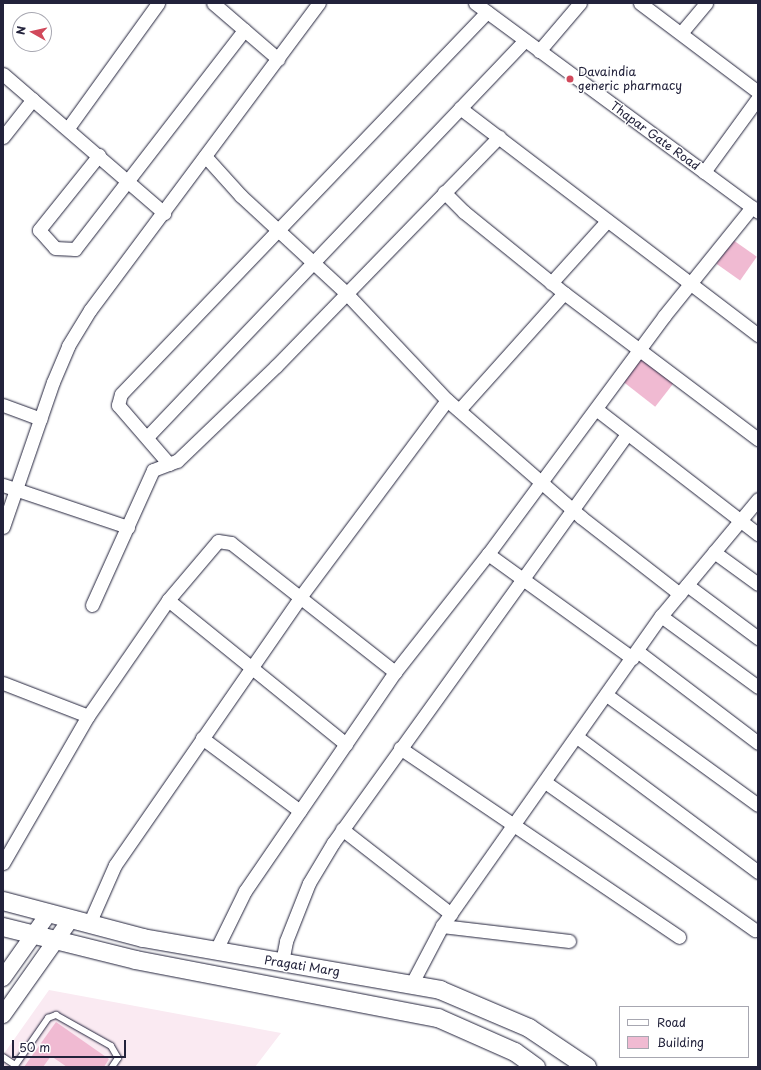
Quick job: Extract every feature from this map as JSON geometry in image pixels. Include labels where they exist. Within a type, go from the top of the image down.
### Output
[{"type":"main road","name":"Pragati Marg","points":[[3,901],[89,924],[215,952],[282,962],[440,990],[529,1028],[586,1067]]},
{"type":"main road","name":"Pragati Marg","points":[[3,927],[136,960],[438,1018],[515,1052],[536,1067]]},
{"type":"street","points":[[68,128],[158,3]]},
{"type":"street","points":[[213,3],[278,59]]},
{"type":"street","points":[[3,527],[41,419],[72,340],[90,310],[164,213],[319,3]]},
{"type":"street","name":"Thapar Gate Road","points":[[475,3],[755,210]]},
{"type":"street","points":[[539,51],[580,3]]},
{"type":"street","points":[[640,3],[758,92]]},
{"type":"street","points":[[681,33],[706,3]]},
{"type":"street","points":[[169,464],[118,405],[121,394],[276,230],[487,12]]},
{"type":"street","points":[[99,155],[39,230],[48,243],[62,251],[75,249],[244,30]]},
{"type":"street","points":[[147,438],[312,261],[524,40]]},
{"type":"street","points":[[3,74],[128,179],[164,213]]},
{"type":"street","points":[[704,172],[758,98]]},
{"type":"street","points":[[3,137],[33,99]]},
{"type":"street","points":[[460,108],[688,284],[758,335]]},
{"type":"street","points":[[92,606],[128,527],[149,475],[156,467],[177,462],[276,366],[499,137]]},
{"type":"street","points":[[205,156],[276,230],[312,261],[346,294],[447,400],[571,508],[683,589],[758,638]]},
{"type":"street","points":[[444,192],[464,212],[551,283],[638,351],[758,439]]},
{"type":"street","points":[[215,952],[244,891],[300,812],[394,672],[488,554],[539,480],[596,409],[688,284],[755,210]]},
{"type":"street","points":[[551,283],[607,221]]},
{"type":"street","points":[[459,410],[564,293]]},
{"type":"street","points":[[89,924],[115,865],[301,596],[447,400]]},
{"type":"street","points":[[3,405],[41,419]]},
{"type":"street","points":[[596,409],[758,534]]},
{"type":"street","points":[[282,962],[286,941],[308,883],[342,829],[521,577],[627,434]]},
{"type":"street","points":[[3,485],[16,491],[128,527]]},
{"type":"street","points":[[411,984],[442,926],[608,696],[661,616],[758,499]]},
{"type":"street","points":[[3,863],[88,716],[168,600],[218,541],[225,539],[301,596],[394,672]]},
{"type":"street","points":[[714,552],[758,584]]},
{"type":"street","points":[[488,554],[635,655],[758,743]]},
{"type":"street","points":[[168,600],[346,744]]},
{"type":"street","points":[[661,616],[758,687]]},
{"type":"street","points":[[3,682],[88,716]]},
{"type":"street","points":[[608,696],[758,805]]},
{"type":"street","points":[[577,737],[758,872]]},
{"type":"street","points":[[202,738],[300,812]]},
{"type":"street","points":[[400,748],[679,937]]},
{"type":"street","points":[[545,782],[755,930]]},
{"type":"street","points":[[342,829],[451,914]]},
{"type":"street","points":[[3,978],[49,913]]},
{"type":"street","points":[[3,1015],[71,919]]},
{"type":"street","points":[[442,926],[569,941]]},
{"type":"lane","points":[[3,1058],[15,1066],[48,1018],[56,1015],[114,1049],[118,1058],[112,1067]]},
{"type":"shaded area","points":[[49,990],[281,1033],[255,1067],[3,1067],[3,1055]]},
{"type":"building","points":[[733,240],[757,257],[740,280],[716,264]]},
{"type":"building","points":[[641,355],[675,381],[655,407],[621,380]]},
{"type":"building","points":[[56,1022],[109,1059],[104,1067],[67,1067],[51,1056],[43,1067],[24,1067]]},
{"type":"place","name":"Davaindia generic pharmacy","points":[[570,79]]}]
